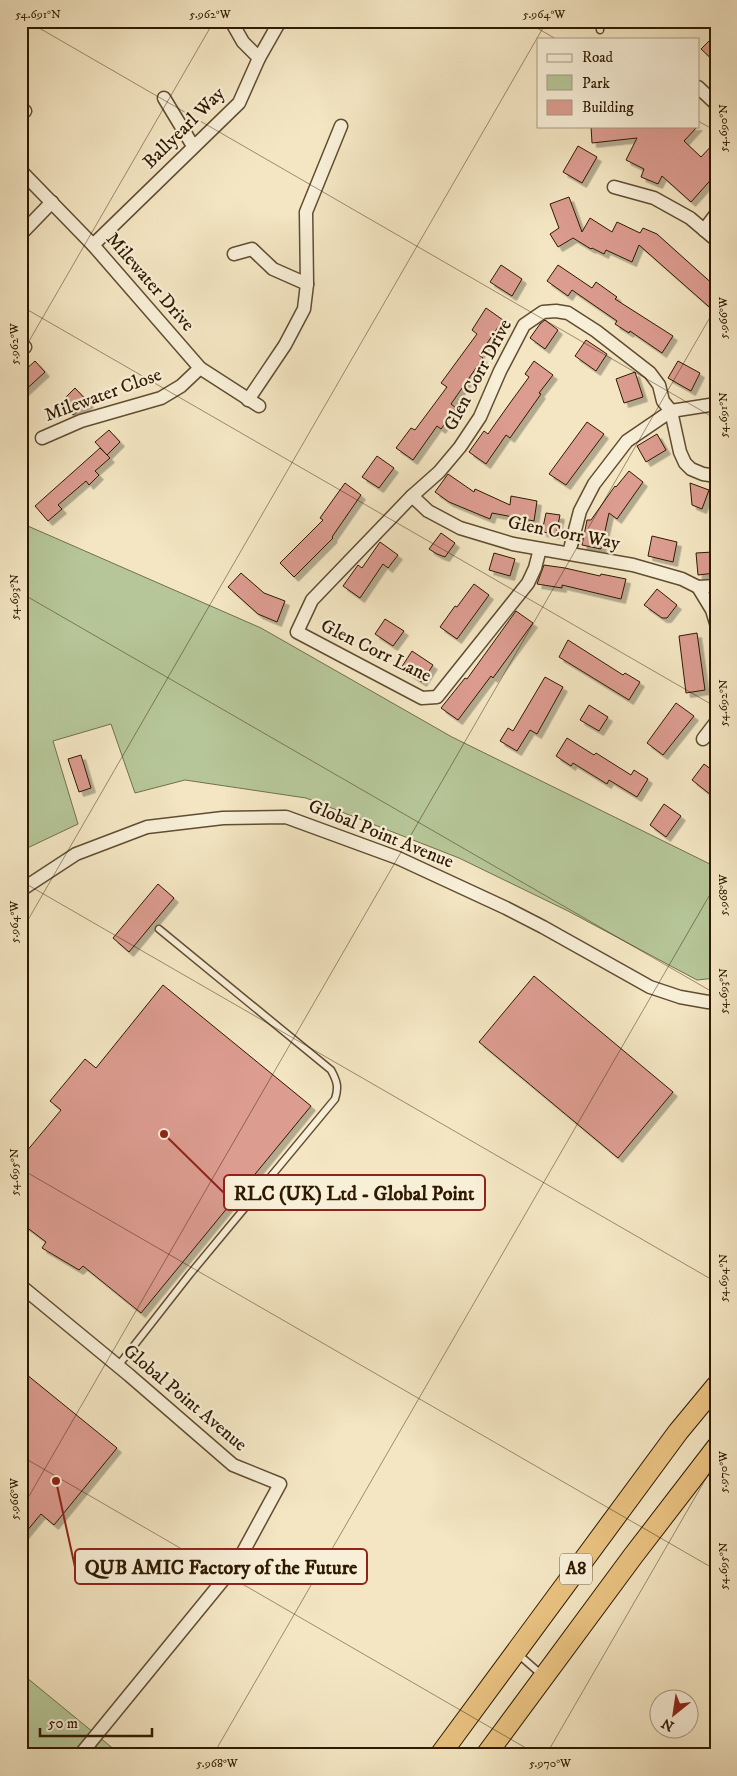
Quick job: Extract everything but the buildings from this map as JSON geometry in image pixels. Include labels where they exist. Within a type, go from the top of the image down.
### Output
[{"type":"highway","name":"A8","points":[[440,1755],[672,1439],[716,1386]]},
{"type":"highway","name":"A8","points":[[486,1755],[633,1556],[716,1448]]},
{"type":"street","points":[[231,21],[243,42],[259,58]]},
{"type":"street","name":"Ballyearl Way","points":[[93,245],[239,102],[259,58],[280,21]]},
{"type":"street","points":[[700,89],[716,104]]},
{"type":"street","points":[[164,98],[193,146]]},
{"type":"street","points":[[234,254],[252,249],[273,269],[307,284],[306,212],[341,126]]},
{"type":"street","name":"Milewater Drive","points":[[21,171],[93,245],[200,368],[253,403],[304,310],[307,284]]},
{"type":"street","points":[[614,187],[654,198],[690,218],[716,240]]},
{"type":"street","points":[[21,234],[52,202]]},
{"type":"street","points":[[704,230],[716,214]]},
{"type":"street","name":"Glen Corr Drive","points":[[412,496],[439,472],[469,435],[480,417],[500,371],[524,325],[543,312],[556,311],[568,313],[596,331],[650,373],[659,384],[663,401],[671,410],[680,452],[685,464],[703,474],[716,476]]},
{"type":"street","name":"Milewater Close","points":[[42,438],[81,421],[161,398],[181,386],[200,368]]},
{"type":"street","points":[[569,553],[580,511],[594,484],[627,440],[671,410],[716,404]]},
{"type":"street","name":"Glen Corr Way","points":[[412,496],[428,510],[460,528],[513,544],[633,566],[682,579],[698,587],[716,586]]},
{"type":"street","name":"Glen Corr Lane","points":[[412,496],[312,600],[297,632],[422,698],[437,697],[528,583],[535,568],[540,548]]},
{"type":"street","points":[[698,587],[712,610],[716,623]]},
{"type":"street","points":[[703,739],[716,722]]},
{"type":"street","name":"Global Point Avenue","points":[[21,890],[76,854],[147,827],[223,818],[286,817],[398,858],[506,908],[544,927],[650,987],[680,998],[708,1002],[716,1001]]},
{"type":"street","name":"Global Point Avenue","points":[[21,1286],[233,1465],[280,1484],[237,1563],[80,1755]]},
{"type":"lane","points":[[599,21],[600,30]]},
{"type":"lane","points":[[118,1366],[190,1274],[335,1099],[338,1089],[336,1080],[330,1070],[159,929]]},
{"type":"lane","points":[[515,1652],[544,1677]]},
{"type":"green space","points":[[21,523],[261,628],[452,737],[716,867],[716,978],[697,980],[568,911],[459,858],[306,798],[185,780],[135,793],[111,724],[53,741],[78,824],[21,851]]},
{"type":"green space","points":[[21,1673],[121,1755],[21,1755]]},
{"type":"place","name":"RLC (UK) Ltd - Global Point","points":[[164,1134]]},
{"type":"place","name":"QUB AMIC Factory of the Future","points":[[56,1481]]}]
